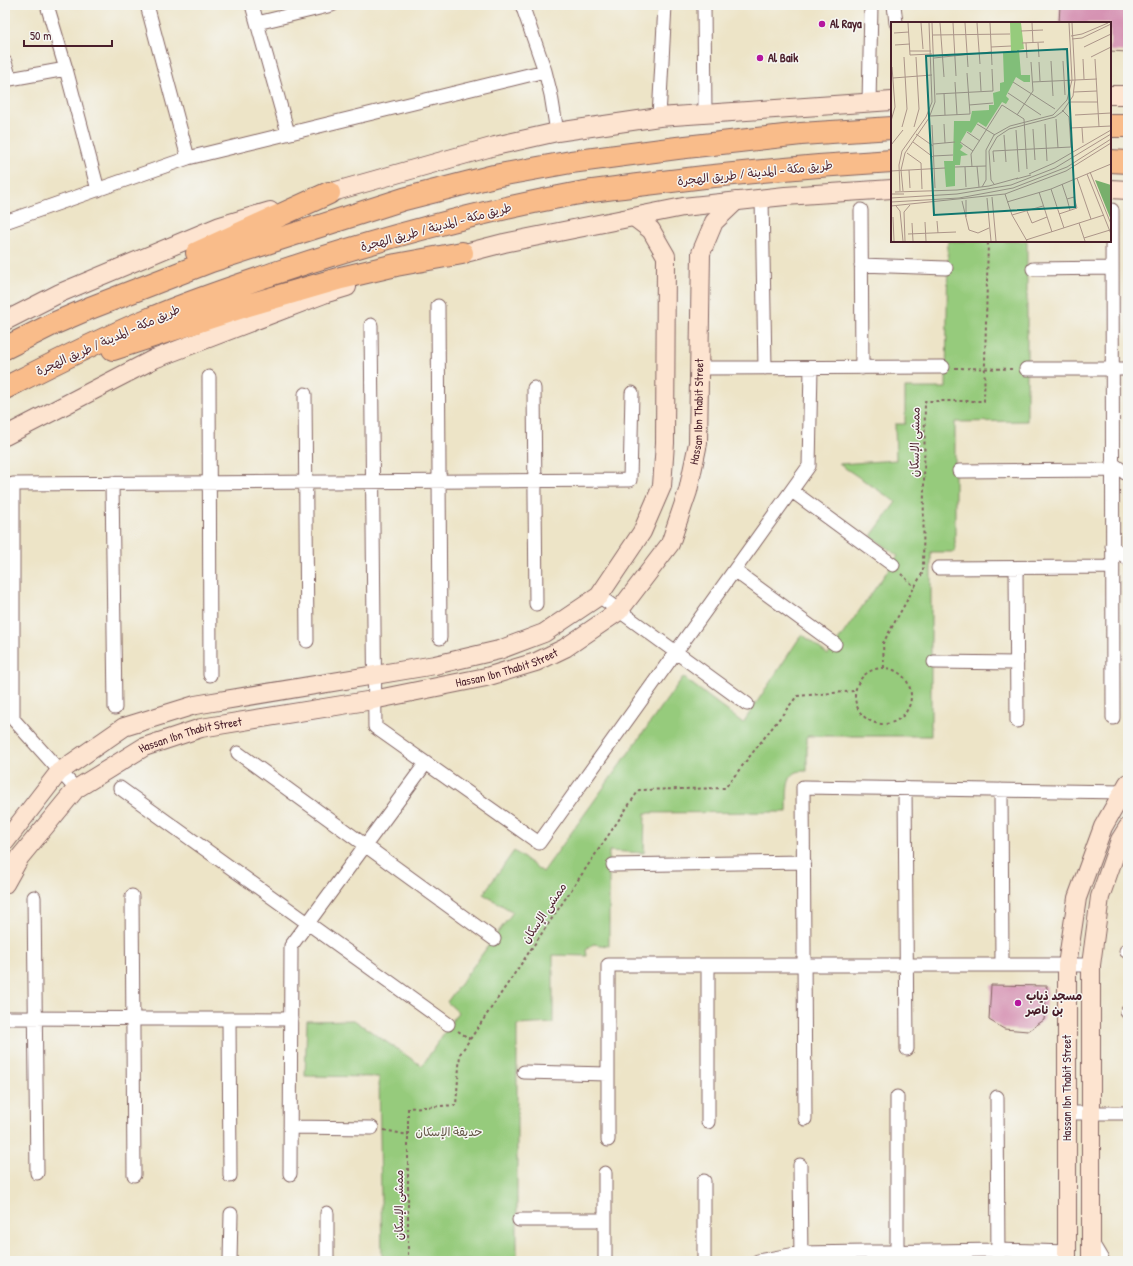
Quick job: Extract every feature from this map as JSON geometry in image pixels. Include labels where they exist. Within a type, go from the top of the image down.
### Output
[{"type":"highway","points":[[5,348],[53,324],[90,308],[211,261],[404,199],[494,176],[571,162],[677,148],[801,134],[891,128]]},
{"type":"highway","points":[[1111,158],[1128,158]]},
{"type":"highway","name":"طريق مكة - المدينة / طريق الهجرة","points":[[5,388],[76,352],[155,316],[231,288],[306,263],[414,231],[508,208],[576,194],[678,180],[807,166],[891,161]]},
{"type":"highway","points":[[1111,161],[1128,162]]},
{"type":"highway","points":[[90,308],[180,260],[329,193]]},
{"type":"highway","points":[[5,388],[86,358],[252,304],[341,278],[396,265],[462,253]]},
{"type":"street","points":[[47,5],[66,69],[98,190]]},
{"type":"street","points":[[147,5],[188,158]]},
{"type":"street","points":[[252,5],[288,133]]},
{"type":"street","points":[[257,23],[332,5]]},
{"type":"street","points":[[522,5],[545,71],[551,95],[557,132]]},
{"type":"street","points":[[659,117],[665,5]]},
{"type":"street","points":[[704,5],[705,114]]},
{"type":"street","points":[[869,103],[871,5]]},
{"type":"street","points":[[894,5],[896,22]]},
{"type":"street","points":[[5,62],[10,79],[66,69]]},
{"type":"street","points":[[5,222],[188,158],[545,71]]},
{"type":"street","points":[[1111,95],[1128,95]]},
{"type":"street","points":[[5,321],[60,293],[220,226],[329,193],[495,146],[557,132],[659,117],[891,101]]},
{"type":"street","points":[[5,436],[154,359],[324,294],[462,253],[634,216],[684,207],[762,198],[891,189]]},
{"type":"street","points":[[1111,189],[1128,190]]},
{"type":"street","points":[[762,198],[765,368]]},
{"type":"street","name":"Hassan Ibn Thabit Street","points":[[5,884],[20,857],[76,789],[144,747],[201,728],[374,700],[486,677],[536,662],[565,648],[619,611],[670,544],[688,491],[698,443],[701,253],[714,222],[736,201]]},
{"type":"street","points":[[861,210],[862,368]]},
{"type":"street","points":[[1112,210],[1113,718]]},
{"type":"street","name":"Hassan Ibn Thabit Street","points":[[5,842],[59,772],[124,727],[196,705],[435,666],[499,650],[544,632],[599,596],[642,532],[662,486],[665,443],[666,256],[651,230],[634,216]]},
{"type":"street","points":[[861,265],[946,268]]},
{"type":"street","points":[[1033,269],[1112,268]]},
{"type":"street","points":[[438,306],[440,638]]},
{"type":"street","points":[[371,325],[375,727],[540,843],[809,466],[811,368]]},
{"type":"street","points":[[699,368],[943,367]]},
{"type":"street","points":[[1026,369],[1128,369]]},
{"type":"street","points":[[209,377],[210,675]]},
{"type":"street","points":[[534,388],[536,604]]},
{"type":"street","points":[[76,789],[59,772],[13,719],[9,634],[13,484],[630,480],[632,393]]},
{"type":"street","points":[[305,394],[307,641]]},
{"type":"street","points":[[959,471],[1112,467],[1128,476]]},
{"type":"street","points":[[112,483],[115,708]]},
{"type":"street","points":[[792,491],[893,565]]},
{"type":"street","points":[[1112,546],[1128,559]]},
{"type":"street","points":[[938,568],[1112,567]]},
{"type":"street","points":[[1016,568],[1017,721]]},
{"type":"street","points":[[735,571],[836,644]]},
{"type":"street","points":[[599,596],[747,704]]},
{"type":"street","points":[[934,662],[1017,663]]},
{"type":"street","points":[[238,753],[494,939]]},
{"type":"street","points":[[290,1174],[291,946],[426,764]]},
{"type":"street","points":[[805,1119],[803,786],[1001,790],[1125,787]]},
{"type":"street","name":"Hassan Ibn Thabit Street","points":[[1067,1256],[1067,965],[1077,898],[1103,827],[1125,787]]},
{"type":"street","points":[[120,788],[448,1024]]},
{"type":"street","points":[[905,788],[907,1049]]},
{"type":"street","points":[[1001,790],[1002,965]]},
{"type":"street","name":"Hassan Ibn Thabit Street","points":[[1091,1261],[1091,965],[1100,898],[1120,840],[1128,827]]},
{"type":"street","points":[[613,865],[804,862]]},
{"type":"street","points":[[132,896],[134,1175]]},
{"type":"street","points":[[34,897],[37,1173]]},
{"type":"street","points":[[608,1140],[608,965],[1091,965]]},
{"type":"street","points":[[708,965],[708,1122]]},
{"type":"street","points":[[5,1018],[291,1019]]},
{"type":"street","points":[[229,1019],[230,1176]]},
{"type":"street","points":[[524,1072],[608,1074]]},
{"type":"street","points":[[896,1097],[897,1256]]},
{"type":"street","points":[[997,1097],[998,1256]]},
{"type":"street","points":[[1067,1113],[1128,1113]]},
{"type":"street","points":[[290,1127],[372,1128]]},
{"type":"street","points":[[800,1165],[801,1257]]},
{"type":"street","points":[[605,1173],[605,1261]]},
{"type":"street","points":[[704,1181],[704,1261]]},
{"type":"street","points":[[327,1213],[328,1261]]},
{"type":"street","points":[[230,1261],[231,1214]]},
{"type":"street","points":[[519,1220],[605,1220]]},
{"type":"street","points":[[1091,1241],[1104,1261]]},
{"type":"street","points":[[758,1261],[801,1257],[1067,1256]]},
{"type":"path","name":"ممشى الإسكان","points":[[884,668],[883,643],[923,572],[925,401],[984,401],[988,242]]},
{"type":"path","points":[[943,367],[1026,369]]},
{"type":"path","points":[[893,565],[914,587]]},
{"type":"path","points":[[884,668],[897,672],[907,681],[910,687],[911,700],[901,718],[895,722],[882,724],[868,720],[863,716],[856,705],[855,691],[857,685],[870,670],[884,668]]},
{"type":"path","name":"ممشى الإسكان","points":[[408,1261],[408,1108],[456,1105],[460,1054],[639,790],[725,788],[797,696],[855,691]]},
{"type":"path","points":[[372,1128],[408,1135]]},
{"type":"green space","name":"حديقة الإسكان","points":[[948,242],[1027,242],[1027,421],[955,422],[955,552],[931,552],[931,736],[807,736],[807,771],[797,772],[790,779],[788,784],[787,812],[645,813],[644,853],[609,851],[609,946],[593,944],[586,950],[587,956],[553,955],[553,1023],[517,1025],[517,1261],[382,1261],[379,1077],[305,1076],[307,1021],[354,1020],[422,1066],[458,1012],[447,1002],[513,912],[483,894],[514,851],[543,872],[683,677],[743,723],[802,634],[828,655],[898,556],[871,536],[896,502],[839,464],[896,460],[895,424],[905,424],[905,388],[946,388]]},
{"type":"building","points":[[1060,5],[1128,5],[1128,52],[1111,51],[1111,22],[1059,22]]},
{"type":"building","name":"مسجد ذياب بن ناصر","points":[[991,985],[1047,986],[1044,1020],[1028,1031],[1004,1029],[989,1020]]},
{"type":"place","name":"Al Raya","points":[[822,24]]},
{"type":"place","name":"Al Baik","points":[[760,58]]},
{"type":"place","name":"مسجد ذياب بن ناصر","points":[[1018,1003]]}]
